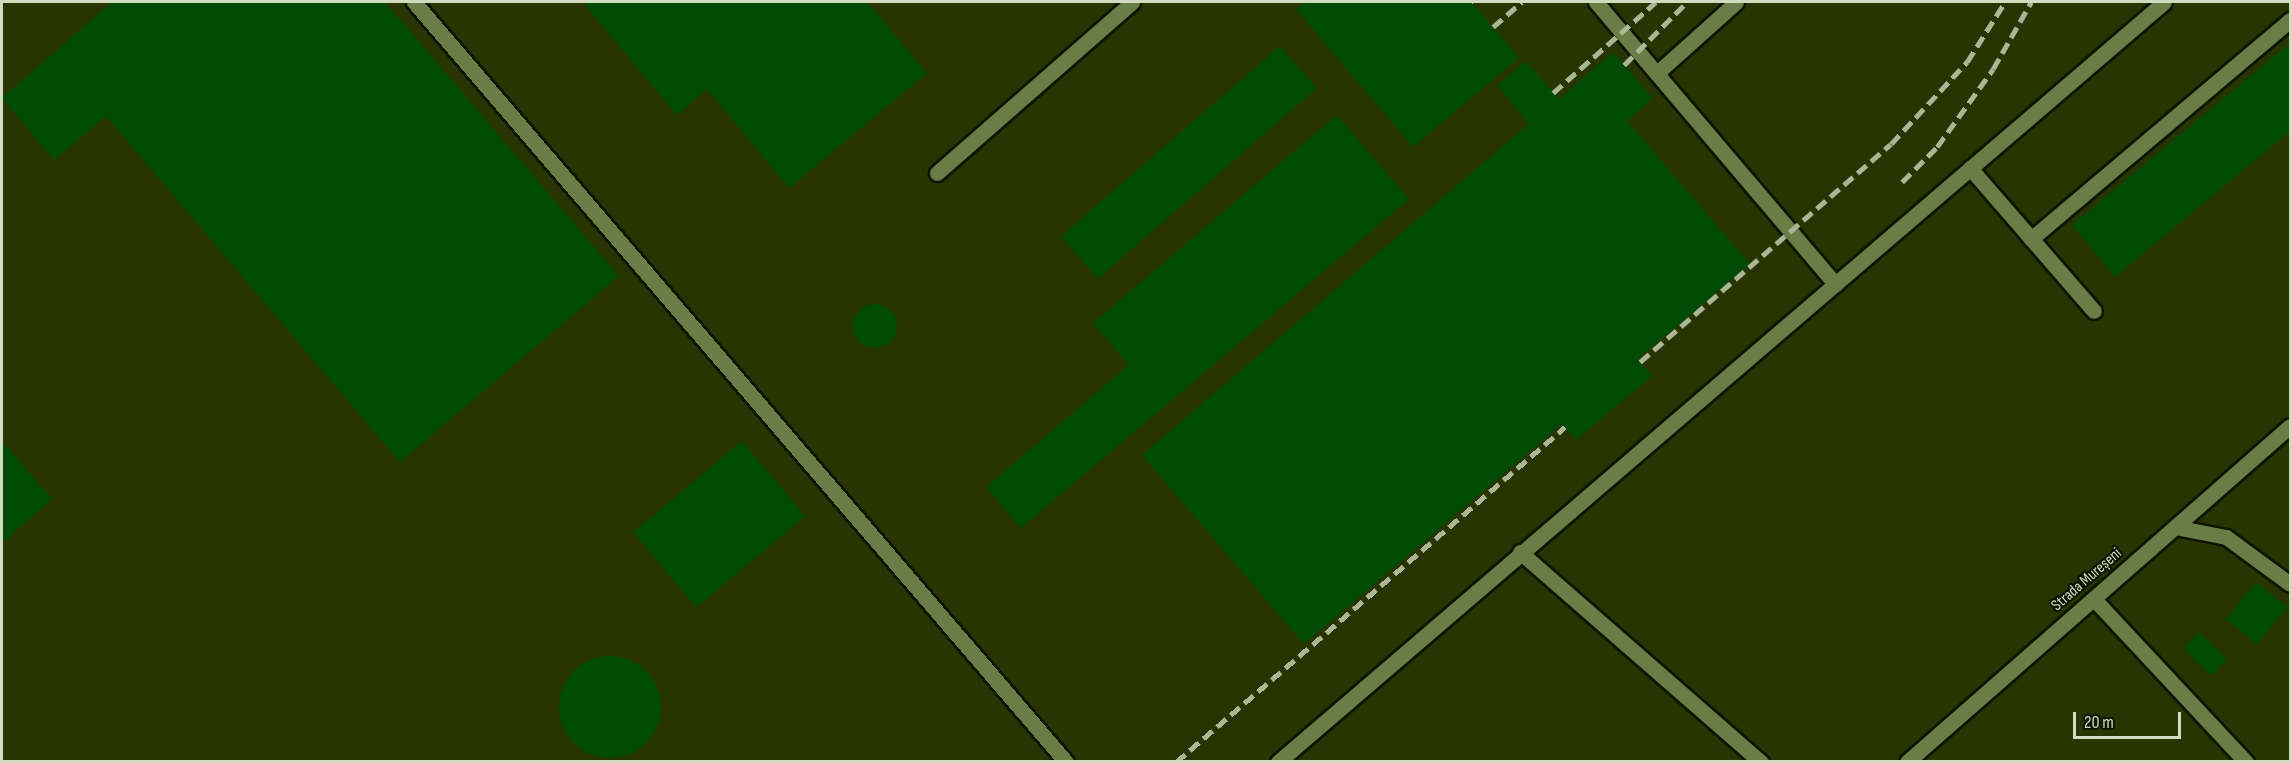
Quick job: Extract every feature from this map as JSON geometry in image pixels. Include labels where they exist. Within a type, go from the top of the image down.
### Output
[{"type":"street","points":[[414,2],[1066,762]]},
{"type":"street","points":[[937,173],[1132,2]]},
{"type":"street","points":[[1596,2],[1835,284]]},
{"type":"street","points":[[1657,73],[1736,2]]},
{"type":"street","points":[[1278,762],[1520,552],[2164,2]]},
{"type":"street","points":[[2031,239],[2290,20]]},
{"type":"street","points":[[1970,168],[2094,311]]},
{"type":"street","name":"Strada Mureșeni","points":[[1907,762],[2290,426]]},
{"type":"street","points":[[2175,527],[2226,537],[2290,584]]},
{"type":"street","points":[[1520,552],[1761,762]]},
{"type":"street","points":[[2094,599],[2246,762]]},
{"type":"shaded area","points":[[2,2],[2290,2],[2290,761],[2,761]]},
{"type":"building","points":[[112,2],[385,2],[619,276],[400,462],[106,116],[54,160],[2,98]]},
{"type":"building","points":[[589,2],[867,2],[927,73],[789,188],[707,89],[677,115],[585,5]]},
{"type":"building","points":[[1306,2],[1472,2],[1519,58],[1413,147],[1296,9]]},
{"type":"building","points":[[2290,43],[2290,131],[2115,277],[2072,225]]},
{"type":"building","points":[[1280,46],[1317,88],[1098,279],[1061,236]]},
{"type":"building","points":[[1613,52],[1653,98],[1627,121],[1750,264],[1638,359],[1652,376],[1576,440],[1562,424],[1304,644],[1142,455],[1529,124],[1497,85],[1526,61],[1559,99]]},
{"type":"building","points":[[1337,115],[1409,199],[1021,528],[986,487],[1129,365],[1093,323]]},
{"type":"building","points":[[875,304],[890,311],[897,326],[890,341],[875,348],[860,341],[853,326],[860,311]]},
{"type":"building","points":[[2,441],[52,499],[2,543]]},
{"type":"building","points":[[742,441],[805,516],[696,607],[633,532]]},
{"type":"building","points":[[2256,582],[2287,607],[2257,644],[2226,619]]},
{"type":"building","points":[[2199,632],[2227,659],[2211,676],[2183,649]]},
{"type":"building","points":[[610,656],[629,660],[646,671],[657,688],[661,707],[657,726],[646,743],[629,754],[610,758],[591,754],[574,743],[563,726],[559,707],[563,688],[574,671],[591,660]]},
{"type":"railway","points":[[1493,27],[1522,2]]},
{"type":"railway","points":[[1553,93],[1656,2]]},
{"type":"railway","points":[[1624,65],[1687,2]]},
{"type":"railway","points":[[1640,362],[1891,144],[1967,62],[2005,2]]},
{"type":"railway","points":[[1902,182],[1937,147],[1993,69],[2031,2]]},
{"type":"railway","points":[[1176,762],[1565,427]]}]
